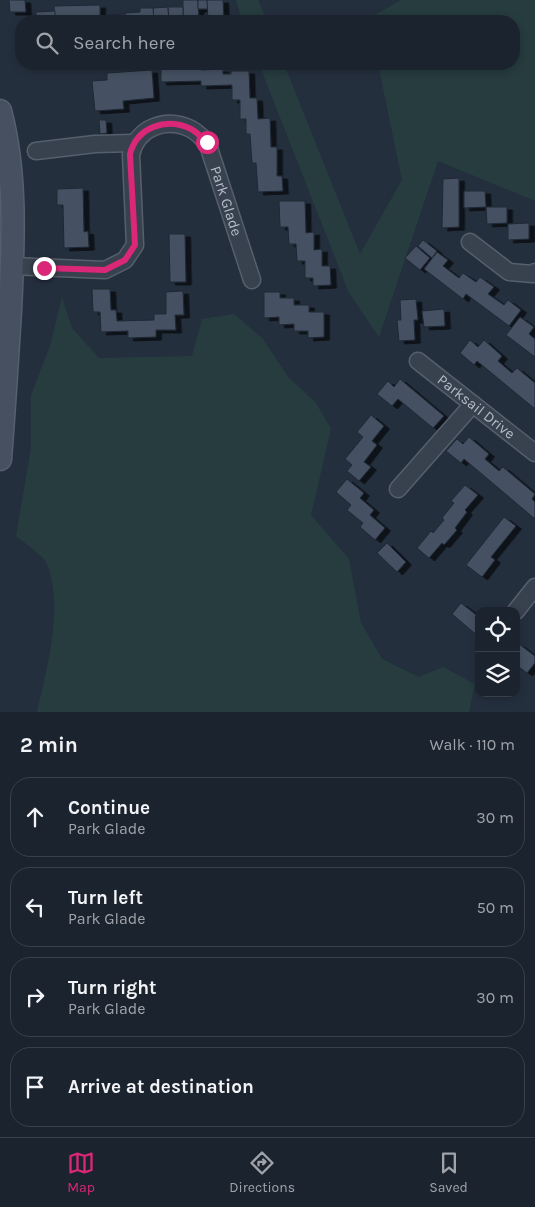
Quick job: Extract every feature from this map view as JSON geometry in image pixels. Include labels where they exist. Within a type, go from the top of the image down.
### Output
[{"type":"street","points":[[0,111],[8,161],[12,207],[12,266],[3,384],[0,459]]},
{"type":"street","name":"Park Glade","points":[[133,143],[144,132],[158,126],[177,124],[193,130],[207,142],[252,280]]},
{"type":"street","points":[[12,266],[105,270],[125,260],[135,245],[130,154],[133,143],[96,144],[36,151]]},
{"type":"street","points":[[470,242],[509,272],[533,274],[535,272]]},
{"type":"street","name":"Parksail Drive","points":[[418,361],[535,453]]},
{"type":"street","points":[[398,489],[473,404]]},
{"type":"street","points":[[519,607],[535,588]]},
{"type":"green space","points":[[236,0],[258,0],[264,15],[240,15]]},
{"type":"green space","points":[[401,0],[535,0],[535,201],[438,161],[379,337],[349,293],[261,70],[286,70],[360,254],[402,180],[379,70],[520,70],[520,15],[375,15]]},
{"type":"green space","points":[[62,297],[72,328],[99,358],[192,356],[202,319],[234,314],[263,339],[289,378],[316,403],[331,429],[311,515],[349,559],[361,623],[382,659],[419,677],[443,667],[475,684],[469,712],[37,712],[52,638],[54,600],[52,581],[45,561],[16,536],[31,448],[31,395],[50,346]]},
{"type":"building","points":[[9,0],[25,0],[26,12],[10,12]]},
{"type":"building","points":[[183,0],[198,0],[199,15],[183,15]]},
{"type":"building","points":[[198,0],[207,0],[208,9],[198,9]]},
{"type":"building","points":[[207,0],[223,0],[224,15],[208,15]]},
{"type":"building","points":[[100,5],[100,15],[55,15],[54,6]]},
{"type":"building","points":[[168,7],[169,15],[154,15],[153,8]]},
{"type":"building","points":[[168,7],[183,7],[183,15],[169,15]]},
{"type":"building","points":[[140,8],[153,8],[154,15],[125,15],[125,13],[140,12]]},
{"type":"building","points":[[55,11],[55,15],[36,15],[36,12]]},
{"type":"building","points":[[152,70],[154,98],[123,101],[124,109],[95,111],[92,81],[107,80],[107,73]]},
{"type":"building","points":[[161,70],[223,70],[223,74],[231,74],[231,71],[249,71],[250,98],[257,98],[258,119],[270,118],[271,147],[277,147],[277,176],[282,176],[283,191],[258,192],[256,163],[252,163],[250,134],[246,134],[246,119],[240,119],[240,100],[232,100],[232,85],[201,86],[201,81],[161,82]]},
{"type":"building","points":[[99,120],[106,120],[107,133],[100,134]]},
{"type":"building","points":[[459,178],[459,227],[442,228],[443,179]]},
{"type":"building","points":[[83,188],[84,232],[88,231],[89,247],[64,248],[63,205],[57,205],[57,189]]},
{"type":"building","points":[[464,191],[485,191],[486,207],[464,208]]},
{"type":"building","points":[[279,201],[305,201],[306,233],[314,232],[314,250],[322,249],[322,266],[330,266],[331,285],[313,286],[313,278],[305,278],[305,261],[297,261],[296,244],[289,244],[288,227],[280,227]]},
{"type":"building","points":[[486,207],[507,207],[507,223],[487,224]]},
{"type":"building","points":[[529,223],[529,239],[508,240],[508,224]]},
{"type":"building","points":[[169,234],[185,234],[186,282],[170,282]]},
{"type":"building","points":[[423,240],[437,251],[432,258],[418,246]]},
{"type":"building","points":[[416,246],[430,258],[420,270],[405,258]]},
{"type":"building","points":[[437,252],[448,260],[443,266],[459,278],[463,273],[476,282],[480,277],[494,287],[488,294],[504,305],[508,300],[521,310],[509,326],[466,294],[463,299],[424,269]]},
{"type":"building","points":[[92,289],[110,289],[111,310],[116,310],[117,321],[154,320],[154,314],[166,314],[166,292],[183,291],[184,315],[175,315],[176,330],[156,330],[156,337],[128,338],[128,331],[101,332],[100,312],[93,312]]},
{"type":"building","points":[[264,292],[280,292],[280,298],[294,298],[294,305],[309,305],[309,312],[324,312],[324,337],[308,338],[308,331],[294,331],[294,324],[279,325],[279,317],[264,318]]},
{"type":"building","points":[[416,299],[418,320],[414,320],[415,340],[399,341],[397,320],[401,320],[400,300]]},
{"type":"building","points":[[444,309],[445,326],[424,327],[422,311]]},
{"type":"building","points":[[520,317],[534,327],[529,334],[535,339],[535,357],[506,335]]},
{"type":"building","points":[[470,340],[478,347],[484,340],[502,356],[498,361],[512,373],[517,368],[535,383],[535,409],[477,361],[474,365],[460,353]]},
{"type":"building","points":[[400,379],[444,416],[433,428],[398,399],[392,406],[377,394],[388,381],[394,387]]},
{"type":"building","points":[[371,415],[384,426],[372,441],[377,445],[364,462],[371,467],[359,481],[347,471],[352,465],[345,459],[363,437],[357,432]]},
{"type":"building","points":[[469,437],[489,454],[485,459],[499,471],[503,467],[535,494],[532,499],[535,502],[535,519],[464,459],[461,463],[446,451],[457,439],[463,444]]},
{"type":"building","points":[[347,479],[364,493],[360,498],[374,510],[370,515],[385,528],[375,540],[360,527],[363,523],[347,510],[351,505],[336,492]]},
{"type":"building","points":[[465,485],[478,495],[465,510],[467,512],[455,528],[457,530],[429,558],[417,548],[431,531],[433,533],[444,520],[442,518],[454,503],[451,501]]},
{"type":"building","points":[[504,517],[516,526],[491,557],[495,560],[482,577],[466,565]]},
{"type":"building","points":[[387,543],[406,562],[397,572],[377,553]]},
{"type":"building","points":[[461,603],[475,614],[475,634],[452,614]]},
{"type":"building","points":[[520,645],[535,656],[535,663],[527,673],[520,668]]},
{"type":"route","points":[[44,268],[105,270],[125,260],[135,245],[130,154],[133,143],[144,132],[158,126],[177,124],[193,130],[207,142]]}]
